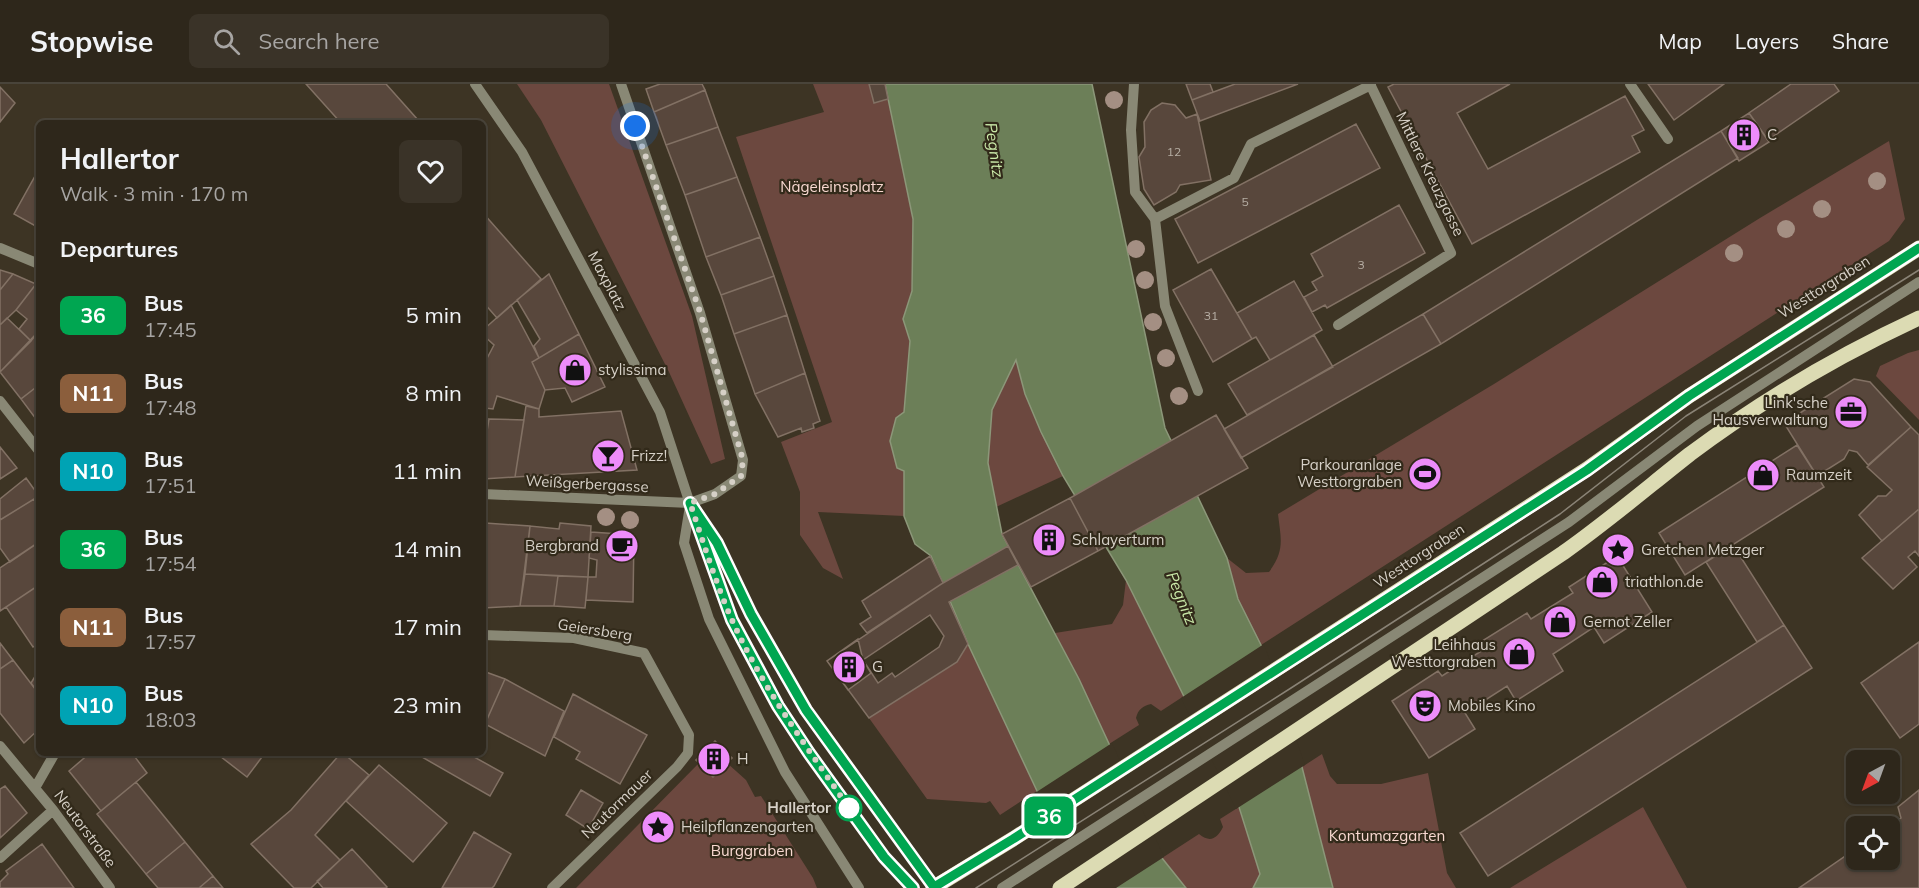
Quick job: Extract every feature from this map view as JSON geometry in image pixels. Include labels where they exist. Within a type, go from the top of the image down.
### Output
[{"type":"main road","name":"Westtorgraben","points":[[934,888],[1587,470],[1698,389],[1919,248]]},
{"type":"main road","points":[[1060,888],[1563,553],[1691,454],[1739,420],[1838,359],[1919,318]]},
{"type":"street","name":"Maxplatz","points":[[475,84],[522,152],[660,412],[732,620],[791,726],[884,857],[913,888]]},
{"type":"street","points":[[621,84],[700,312],[743,460],[741,476],[715,494],[690,503]]},
{"type":"street","points":[[1134,84],[1131,130],[1136,192],[1155,219],[1165,306],[1198,391]]},
{"type":"street","points":[[1630,84],[1668,139]]},
{"type":"street","points":[[1155,219],[1234,178],[1251,144],[1370,85]]},
{"type":"street","name":"Mittlere Kreuzgasse","points":[[1338,325],[1451,253],[1370,85]]},
{"type":"street","points":[[0,248],[36,263]]},
{"type":"street","points":[[1002,888],[1297,700],[1569,522],[1697,426],[1919,282]]},
{"type":"street","points":[[0,401],[36,447]]},
{"type":"street","name":"Weißgerbergasse","points":[[486,494],[690,503]]},
{"type":"street","name":"Maxplatz","points":[[690,503],[717,543],[751,614],[806,710],[934,888]]},
{"type":"street","name":"Maxplatz","points":[[690,503],[684,543],[709,619],[785,772],[859,888]]},
{"type":"street","name":"Geiersberg","points":[[486,635],[574,638],[644,653],[689,735]]},
{"type":"street","name":"Neutormauer","points":[[552,888],[677,768],[688,753],[689,735]]},
{"type":"street","name":"Neutorstraße","points":[[0,746],[53,810],[110,888]]},
{"type":"street","points":[[35,788],[53,756]]},
{"type":"street","points":[[0,858],[53,810]]},
{"type":"green space","points":[[517,84],[609,84],[692,316],[725,459],[711,464],[669,372],[541,120]]},
{"type":"green space","name":"Nägeleinsplatz","points":[[813,84],[869,84],[874,103],[888,99],[913,219],[912,291],[903,319],[910,341],[904,412],[896,418],[904,471],[904,516],[818,512],[843,579],[823,568],[800,535],[800,492],[781,442],[832,422],[736,137],[824,112]]},
{"type":"green space","points":[[1889,141],[1905,219],[1889,241],[1261,645],[1238,599],[1227,558],[1246,573],[1269,572],[1280,551],[1278,514]]},
{"type":"green space","points":[[1919,350],[1919,420],[1876,376],[1880,366]]},
{"type":"green space","points":[[1016,359],[1036,419],[1063,476],[996,507],[988,463],[992,410]]},
{"type":"green space","points":[[1126,580],[1184,696],[1161,711],[1151,704],[1143,707],[1136,718],[1139,725],[1109,744],[1055,633],[1112,624],[1123,605]]},
{"type":"green space","points":[[968,644],[1037,791],[1000,815],[990,801],[986,803],[927,799],[869,718],[957,662]]},
{"type":"green space","name":"Kontumazgarten","points":[[1322,754],[1330,776],[1337,784],[1381,784],[1428,773],[1447,873],[1456,888],[1333,888],[1302,767]]},
{"type":"green space","name":"Burggraben","points":[[699,763],[713,777],[727,763],[746,780],[755,797],[761,796],[817,888],[576,888]]},
{"type":"green space","points":[[1239,807],[1260,874],[1253,888],[1186,888],[1162,858],[1199,834],[1210,839],[1216,837],[1223,827],[1220,819]]},
{"type":"green space","points":[[1643,807],[1687,888],[1510,888]]},
{"type":"water","name":"Pegnitz","points":[[885,84],[1092,84],[1165,428],[1227,558],[1238,599],[1261,645],[1302,767],[1333,888],[1253,888],[1260,874],[1239,807],[1126,580],[1063,476],[1041,432],[1025,394],[1016,360],[992,410],[988,463],[1002,534],[1079,679],[1162,858],[1186,888],[1088,888],[1037,791],[968,644],[931,556],[915,544],[904,516],[904,471],[897,468],[890,441],[896,418],[904,412],[910,341],[903,319],[912,291],[913,219]]},
{"type":"pier","points":[[1264,644],[1305,765],[1236,809],[1181,698]]},
{"type":"pier","points":[[1112,743],[1164,857],[1116,888],[1084,888],[1035,793]]},
{"type":"building","points":[[306,84],[386,84],[418,120],[338,120]]},
{"type":"building","points":[[660,84],[702,84],[705,90],[654,112],[646,89]]},
{"type":"building","points":[[869,84],[885,84],[888,99],[874,103]]},
{"type":"building","points":[[1186,84],[1210,84],[1213,92],[1192,100]]},
{"type":"building","points":[[1235,84],[1298,84],[1200,121],[1192,100]]},
{"type":"building","points":[[1394,84],[1510,84],[1457,113],[1488,169],[1625,96],[1644,130],[1632,136],[1640,152],[1472,244],[1388,87]]},
{"type":"building","points":[[1648,84],[1724,84],[1674,120]]},
{"type":"building","points":[[1791,84],[1834,84],[1839,91],[1768,140],[1749,113]]},
{"type":"building","points":[[0,87],[15,103],[0,122]]},
{"type":"building","points":[[705,90],[718,127],[666,145],[654,112]]},
{"type":"building","points":[[1162,103],[1175,105],[1186,118],[1197,114],[1211,180],[1180,185],[1176,192],[1154,205],[1144,189],[1139,157],[1145,147],[1144,122],[1151,110]]},
{"type":"building","name":"C","points":[[1749,113],[1769,142],[1739,161],[1721,131]]},
{"type":"building","points":[[1356,124],[1380,168],[1198,263],[1175,219]]},
{"type":"building","points":[[718,127],[737,177],[685,195],[666,145]]},
{"type":"building","points":[[1721,131],[1738,158],[1441,344],[1423,314]]},
{"type":"building","points":[[36,174],[36,226],[14,214]]},
{"type":"building","points":[[737,177],[760,237],[706,257],[685,195]]},
{"type":"building","points":[[1399,205],[1425,253],[1327,308],[1325,305],[1312,312],[1304,297],[1317,290],[1312,282],[1323,276],[1311,254]]},
{"type":"building","points":[[486,216],[541,279],[497,318],[486,305]]},
{"type":"building","points":[[760,237],[774,276],[721,295],[706,257]]},
{"type":"building","points":[[1211,269],[1252,339],[1213,362],[1173,290]]},
{"type":"building","points":[[0,270],[13,274],[0,290]]},
{"type":"building","points":[[13,274],[36,284],[16,310],[0,325],[0,290]]},
{"type":"building","points":[[549,274],[579,334],[539,358],[534,346],[540,339],[517,300]]},
{"type":"building","points":[[774,276],[787,315],[734,334],[721,295]]},
{"type":"building","points":[[1294,281],[1322,330],[1270,360],[1256,337],[1252,339],[1237,313]]},
{"type":"building","points":[[36,284],[36,335],[31,341],[19,329],[27,319],[16,310]]},
{"type":"building","points":[[511,305],[539,358],[532,362],[545,390],[539,409],[497,396],[493,409],[486,408],[486,360],[494,345],[486,338],[486,327]]},
{"type":"building","points":[[1423,314],[1441,344],[1241,458],[1224,429]]},
{"type":"building","points":[[787,315],[805,373],[755,394],[734,334]]},
{"type":"building","points":[[7,318],[31,341],[0,372],[0,325]]},
{"type":"building","points":[[36,334],[36,387],[21,399],[0,372]]},
{"type":"building","points":[[579,334],[605,387],[572,402],[565,388],[545,390],[532,362]]},
{"type":"building","points":[[1314,335],[1333,367],[1247,415],[1228,384]]},
{"type":"building","points":[[805,373],[820,421],[813,424],[814,428],[802,432],[801,428],[778,437],[755,394]]},
{"type":"building","points":[[1854,379],[1870,382],[1911,427],[1868,465],[1857,452],[1849,450],[1844,459],[1817,476],[1784,423]]},
{"type":"building","points":[[36,387],[36,419],[21,399]]},
{"type":"building","points":[[526,406],[539,409],[539,417],[621,411],[637,470],[515,477]]},
{"type":"building","points":[[1216,415],[1248,468],[1098,551],[1070,498]]},
{"type":"building","points":[[486,418],[489,419],[486,438]]},
{"type":"building","points":[[489,419],[524,420],[515,477],[486,479],[486,438]]},
{"type":"building","points":[[1911,427],[1919,435],[1919,509],[1882,541],[1859,515],[1878,496],[1886,496],[1892,490],[1867,467]]},
{"type":"building","points":[[1797,445],[1824,487],[1685,575],[1659,533]]},
{"type":"building","points":[[0,447],[17,468],[0,479]]},
{"type":"building","points":[[26,478],[36,492],[36,498],[0,520],[0,499]]},
{"type":"building","name":"Schlayerturm","points":[[1070,498],[1098,551],[1031,587],[1002,534]]},
{"type":"building","points":[[34,499],[36,502],[36,544],[10,562],[0,548],[0,520]]},
{"type":"building","points":[[1919,509],[1919,556],[1915,551],[1908,557],[1917,567],[1893,589],[1862,558]]},
{"type":"building","points":[[486,523],[530,526],[520,606],[486,608]]},
{"type":"building","points":[[560,523],[591,526],[588,577],[525,574],[530,526],[559,529]]},
{"type":"building","points":[[591,532],[634,535],[633,602],[586,600],[588,577],[596,577],[597,560],[589,558]]},
{"type":"building","points":[[36,544],[36,587],[0,611],[0,568]]},
{"type":"building","points":[[1733,545],[1784,625],[1757,642],[1706,562]]},
{"type":"building","points":[[1008,546],[1018,565],[949,602],[968,644],[957,662],[869,718],[827,661],[943,583]],"holes":[[[930,615],[944,636],[939,647],[895,677],[892,673],[878,683],[863,660]]]},
{"type":"building","points":[[930,556],[943,583],[867,633],[860,624],[871,617],[862,601]]},
{"type":"building","points":[[1617,556],[1652,612],[1604,643],[1594,627],[1553,654],[1563,671],[1516,701],[1507,686],[1465,713],[1475,729],[1429,758],[1392,701],[1438,671],[1442,676],[1483,650],[1479,643],[1527,613],[1531,619],[1573,593],[1569,587]]},
{"type":"building","points":[[525,574],[558,576],[554,606],[520,606]]},
{"type":"building","points":[[558,576],[588,577],[585,608],[554,606]]},
{"type":"building","points":[[36,587],[36,645],[33,647],[6,607]]},
{"type":"building","points":[[1784,625],[1812,668],[1488,876],[1460,833]]},
{"type":"building","name":"G","points":[[858,639],[863,660],[871,673],[848,690],[827,661]]},
{"type":"building","points":[[1919,642],[1919,724],[1900,738],[1861,683]]},
{"type":"building","points":[[0,643],[13,660],[0,669]]},
{"type":"building","points":[[13,660],[36,690],[36,732],[24,743],[0,713],[0,669]]},
{"type":"building","points":[[486,672],[505,679],[486,722]]},
{"type":"building","points":[[36,675],[36,690],[31,683]]},
{"type":"building","points":[[505,679],[564,711],[545,756],[486,725]]},
{"type":"building","points":[[573,694],[647,735],[620,784],[576,759],[580,752],[554,737]]},
{"type":"building","name":"H","points":[[715,741],[732,758],[713,777],[696,760]]},
{"type":"building","points":[[86,756],[134,756],[147,773],[101,811],[69,771]]},
{"type":"building","points":[[220,756],[263,756],[247,777]]},
{"type":"building","points":[[338,756],[347,756],[369,775],[315,835],[340,860],[311,888],[294,888],[251,844],[291,810]]},
{"type":"building","points":[[420,756],[472,756],[503,773],[490,796]]},
{"type":"building","points":[[379,765],[447,823],[413,862],[346,801]]},
{"type":"building","points":[[136,782],[185,842],[146,874],[97,814]]},
{"type":"building","points":[[5,786],[27,813],[0,838],[0,789]]},
{"type":"building","points":[[581,790],[603,803],[588,829],[566,815]]},
{"type":"building","points":[[1919,790],[1919,888],[1799,888],[1846,856],[1846,870],[1900,870],[1901,818],[1898,807]]},
{"type":"building","points":[[474,832],[511,854],[494,886],[492,888],[442,888]]},
{"type":"building","points":[[185,842],[213,876],[199,888],[158,888],[146,874]]},
{"type":"building","points":[[42,844],[74,888],[0,888],[0,882],[8,874],[6,871]]},
{"type":"building","points":[[352,849],[386,888],[323,888],[317,881]]},
{"type":"building","points":[[213,876],[223,888],[199,888]]},
{"type":"tram line","points":[[976,888],[1560,514],[1686,416],[1919,270]]},
{"type":"bus line","name":"36","points":[[913,888],[884,857],[778,706],[732,620],[690,503],[717,543],[751,614],[806,710],[934,887],[1013,839],[1587,470],[1689,396],[1919,248]]},
{"type":"place","name":"C","points":[[1744,135]]},
{"type":"place","name":"stylissima","points":[[575,370]]},
{"type":"place","name":"Link'sche Hausverwaltung","points":[[1851,412]]},
{"type":"place","name":"Frizz!","points":[[608,456]]},
{"type":"place","name":"Parkouranlage Westtorgraben","points":[[1425,474]]},
{"type":"place","name":"Raumzeit","points":[[1763,475]]},
{"type":"place","name":"Schlayerturm","points":[[1049,540]]},
{"type":"place","name":"Bergbrand","points":[[622,546]]},
{"type":"place","name":"Gretchen Metzger","points":[[1618,550]]},
{"type":"place","name":"triathlon.de","points":[[1602,582]]},
{"type":"place","name":"Gernot Zeller","points":[[1560,622]]},
{"type":"place","name":"Leihhaus Westtorgraben","points":[[1519,654]]},
{"type":"place","name":"G","points":[[849,667]]},
{"type":"place","name":"Mobiles Kino","points":[[1425,706]]},
{"type":"place","name":"H","points":[[714,759]]},
{"type":"place","name":"Hallertor","points":[[849,808]]},
{"type":"place","name":"Heilpflanzengarten","points":[[658,827]]},
{"type":"route","points":[[635,126],[700,312],[743,460],[741,476],[715,494],[690,503],[732,620],[778,706],[849,808]]}]
